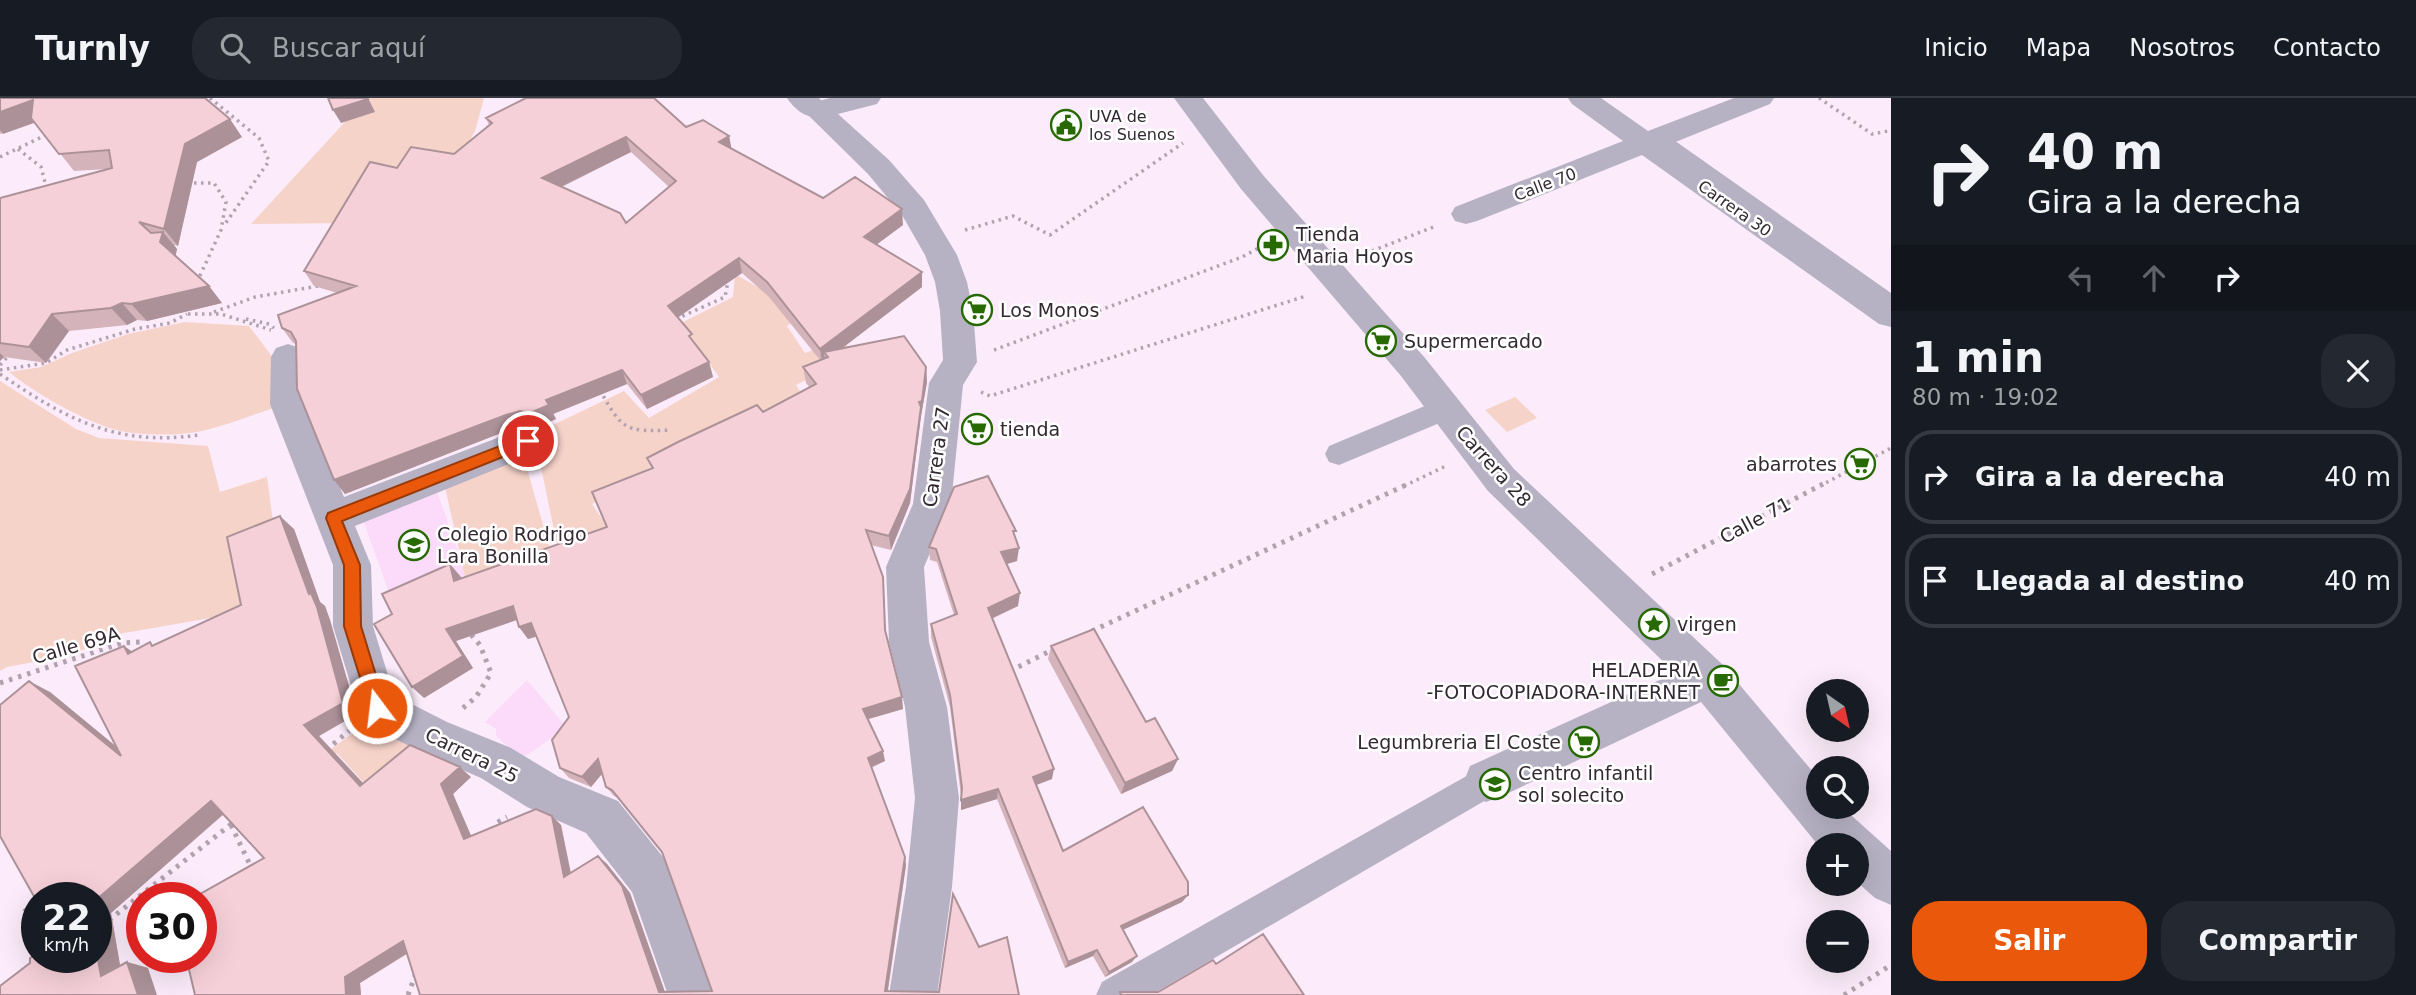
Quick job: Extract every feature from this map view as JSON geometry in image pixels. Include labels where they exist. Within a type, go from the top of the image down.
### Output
[{"type":"street","points":[[809,104],[867,98]]},
{"type":"street","name":"Carrera 28","points":[[1188,98],[1294,230],[1413,367],[1501,481],[1620,591],[1707,678],[1838,833]]},
{"type":"street","name":"Carrera 30","points":[[1583,98],[1653,140],[1891,316]]},
{"type":"street","name":"Calle 70","points":[[1466,214],[1760,98]]},
{"type":"street","name":"Carrera 27","points":[[809,104],[904,192],[933,239],[952,284],[953,373],[932,504],[905,566],[909,642],[926,708],[937,798],[929,887],[913,995]]},
{"type":"street","points":[[288,357],[288,404],[352,565],[353,626],[377,708]]},
{"type":"street","points":[[1339,454],[1444,408]]},
{"type":"street","points":[[333,518],[528,441]]},
{"type":"street","points":[[1115,995],[1486,781],[1707,678]]},
{"type":"street","name":"Carrera 25","points":[[377,708],[496,763],[543,792],[602,817],[651,878],[692,995]]},
{"type":"street","points":[[1869,862],[1891,883]]},
{"type":"lane","points":[[1653,140],[1891,301]]},
{"type":"path","points":[[210,98],[259,138],[269,161],[221,230]]},
{"type":"path","points":[[1819,98],[1872,134],[1888,131]]},
{"type":"path","points":[[0,157],[51,132]]},
{"type":"path","points":[[933,239],[1013,216],[1049,235],[1183,143]]},
{"type":"path","points":[[18,149],[41,167],[49,194]]},
{"type":"path","points":[[178,185],[195,181],[214,183],[227,203],[227,213],[221,230],[195,284]]},
{"type":"path","points":[[1294,230],[1242,257],[953,373],[958,383],[990,396],[1334,276],[1466,214]]},
{"type":"path","points":[[667,324],[725,297],[731,270]]},
{"type":"path","points":[[288,357],[286,338],[269,324],[214,312],[255,298],[330,284]]},
{"type":"path","points":[[187,304],[187,314]]},
{"type":"path","points":[[0,370],[46,363],[66,350],[135,329],[170,323],[187,314],[220,314],[263,326],[276,332],[288,357]]},
{"type":"path","points":[[0,370],[13,349]]},
{"type":"path","points":[[0,370],[45,405],[112,434],[172,439],[199,435]]},
{"type":"path","points":[[599,388],[617,422],[632,432],[671,430]]},
{"type":"path","name":"Calle 71","points":[[1620,591],[1891,448]]},
{"type":"path","points":[[1083,635],[1478,451]]},
{"type":"path","points":[[458,747],[472,734],[462,709],[476,697],[491,673],[480,645],[466,628]]},
{"type":"path","name":"Calle 69A","points":[[0,683],[122,643],[141,642],[150,649]]},
{"type":"path","points":[[998,678],[1058,647]]},
{"type":"path","points":[[318,757],[377,708]]},
{"type":"path","points":[[112,918],[240,818]]},
{"type":"path","points":[[231,825],[254,873]]},
{"type":"path","points":[[408,995],[418,965]]},
{"type":"path","points":[[1844,995],[1891,965]]},
{"type":"shaded area","points":[[367,98],[484,98],[475,131],[453,172],[358,223],[251,224]]},
{"type":"shaded area","points":[[735,274],[763,290],[818,305],[787,326],[805,353],[845,339],[851,357],[796,385],[805,399],[793,411],[759,413],[641,472],[592,504],[611,532],[559,554],[534,434],[624,391],[649,418],[719,377],[681,323],[733,297]]},
{"type":"shaded area","points":[[185,322],[249,326],[274,359],[274,408],[193,433],[132,433],[76,414],[9,372],[41,367],[128,334]]},
{"type":"shaded area","points":[[0,381],[76,429],[99,438],[208,446],[220,492],[267,477],[275,536],[248,604],[216,617],[119,634],[71,655],[7,667],[0,671]]},
{"type":"shaded area","points":[[1515,397],[1537,418],[1507,432],[1485,410]]},
{"type":"shaded area","points":[[521,447],[552,557],[467,586],[443,478]]},
{"type":"shaded area","name":"Colegio Rodrigo Lara Bonilla","points":[[435,485],[466,575],[394,607],[361,514]]},
{"type":"shaded area","points":[[527,680],[567,728],[521,759],[496,736],[496,729],[485,722]]},
{"type":"shaded area","points":[[378,714],[429,745],[384,805],[337,753],[326,761],[318,759]]},
{"type":"building","points":[[0,98],[205,98],[230,119],[185,144],[164,229],[139,222],[151,233],[163,232],[160,242],[209,286],[131,304],[122,303],[111,308],[52,314],[29,347],[0,343],[0,198],[112,168],[109,150],[59,154],[31,118],[33,100],[0,112]]},
{"type":"building","points":[[328,98],[367,98],[368,99],[333,110]]},
{"type":"building","points":[[526,98],[654,98],[686,127],[703,120],[729,136],[719,142],[823,198],[855,177],[902,209],[864,237],[922,272],[820,349],[767,282],[739,258],[668,306],[692,334],[689,336],[709,362],[641,395],[622,370],[546,400],[549,405],[530,413],[520,411],[506,415],[334,480],[297,389],[296,341],[291,332],[282,328],[278,315],[356,286],[304,271],[370,162],[397,168],[411,147],[454,154],[492,123],[486,118]],"holes":[[[626,137],[676,181],[626,223],[620,213],[542,178]]]},
{"type":"building","points":[[904,336],[926,367],[922,401],[919,402],[921,407],[910,489],[889,536],[866,530],[883,577],[885,630],[902,697],[863,709],[883,751],[868,758],[905,857],[885,991],[939,992],[953,894],[979,947],[1007,937],[1019,995],[420,995],[403,941],[345,977],[346,995],[195,995],[190,973],[217,973],[217,884],[264,858],[211,801],[112,886],[112,882],[26,882],[0,836],[0,705],[29,681],[121,756],[75,666],[124,646],[128,654],[150,642],[152,646],[241,605],[227,537],[280,516],[309,594],[311,593],[317,607],[343,703],[304,725],[360,786],[410,745],[460,767],[441,784],[464,839],[536,809],[552,816],[564,877],[598,856],[622,886],[659,992],[712,991],[662,852],[612,790],[606,787],[598,759],[582,777],[560,768],[552,740],[569,717],[531,623],[519,627],[513,606],[446,629],[463,656],[412,687],[374,624],[392,614],[382,594],[450,564],[454,581],[607,527],[592,492],[653,468],[647,458],[678,442],[757,405],[763,412],[816,384],[803,367],[828,357],[824,352]]},
{"type":"building","points":[[988,476],[1016,531],[1013,531],[1019,548],[1001,552],[1020,593],[988,608],[1054,769],[1033,777],[1063,851],[1143,807],[1188,882],[1188,895],[1121,926],[1137,956],[1109,972],[1097,950],[1068,962],[998,789],[961,800],[962,788],[950,695],[931,624],[957,614],[936,549],[929,547],[954,487]]},
{"type":"building","points":[[1094,629],[1146,722],[1155,718],[1178,759],[1125,783],[1051,646]]},
{"type":"building","points":[[1263,934],[1304,995],[1121,995],[1120,992],[1158,992],[1213,960],[1216,964]]},
{"type":"building","points":[[126,963],[126,973],[131,973],[138,995],[0,995],[0,986],[21,970],[21,973],[100,973],[101,976],[112,973],[112,970]]},
{"type":"place","name":"UVA de los Suenos","points":[[1066,125]]},
{"type":"place","name":"Tienda Maria Hoyos","points":[[1273,245]]},
{"type":"place","name":"Los Monos","points":[[977,310]]},
{"type":"place","name":"Supermercado","points":[[1381,341]]},
{"type":"place","name":"tienda","points":[[977,429]]},
{"type":"place","name":"abarrotes","points":[[1860,464]]},
{"type":"place","name":"Colegio Rodrigo Lara Bonilla","points":[[414,545]]},
{"type":"place","name":"virgen","points":[[1654,624]]},
{"type":"place","name":"HELADERIA -FOTOCOPIADORA-INTERNET","points":[[1723,681]]},
{"type":"place","name":"Legumbreria El Coste","points":[[1584,742]]},
{"type":"place","name":"Centro infantil sol solecito","points":[[1495,784]]},
{"type":"route","points":[[377,708],[353,626],[352,565],[333,518],[528,441]]}]
